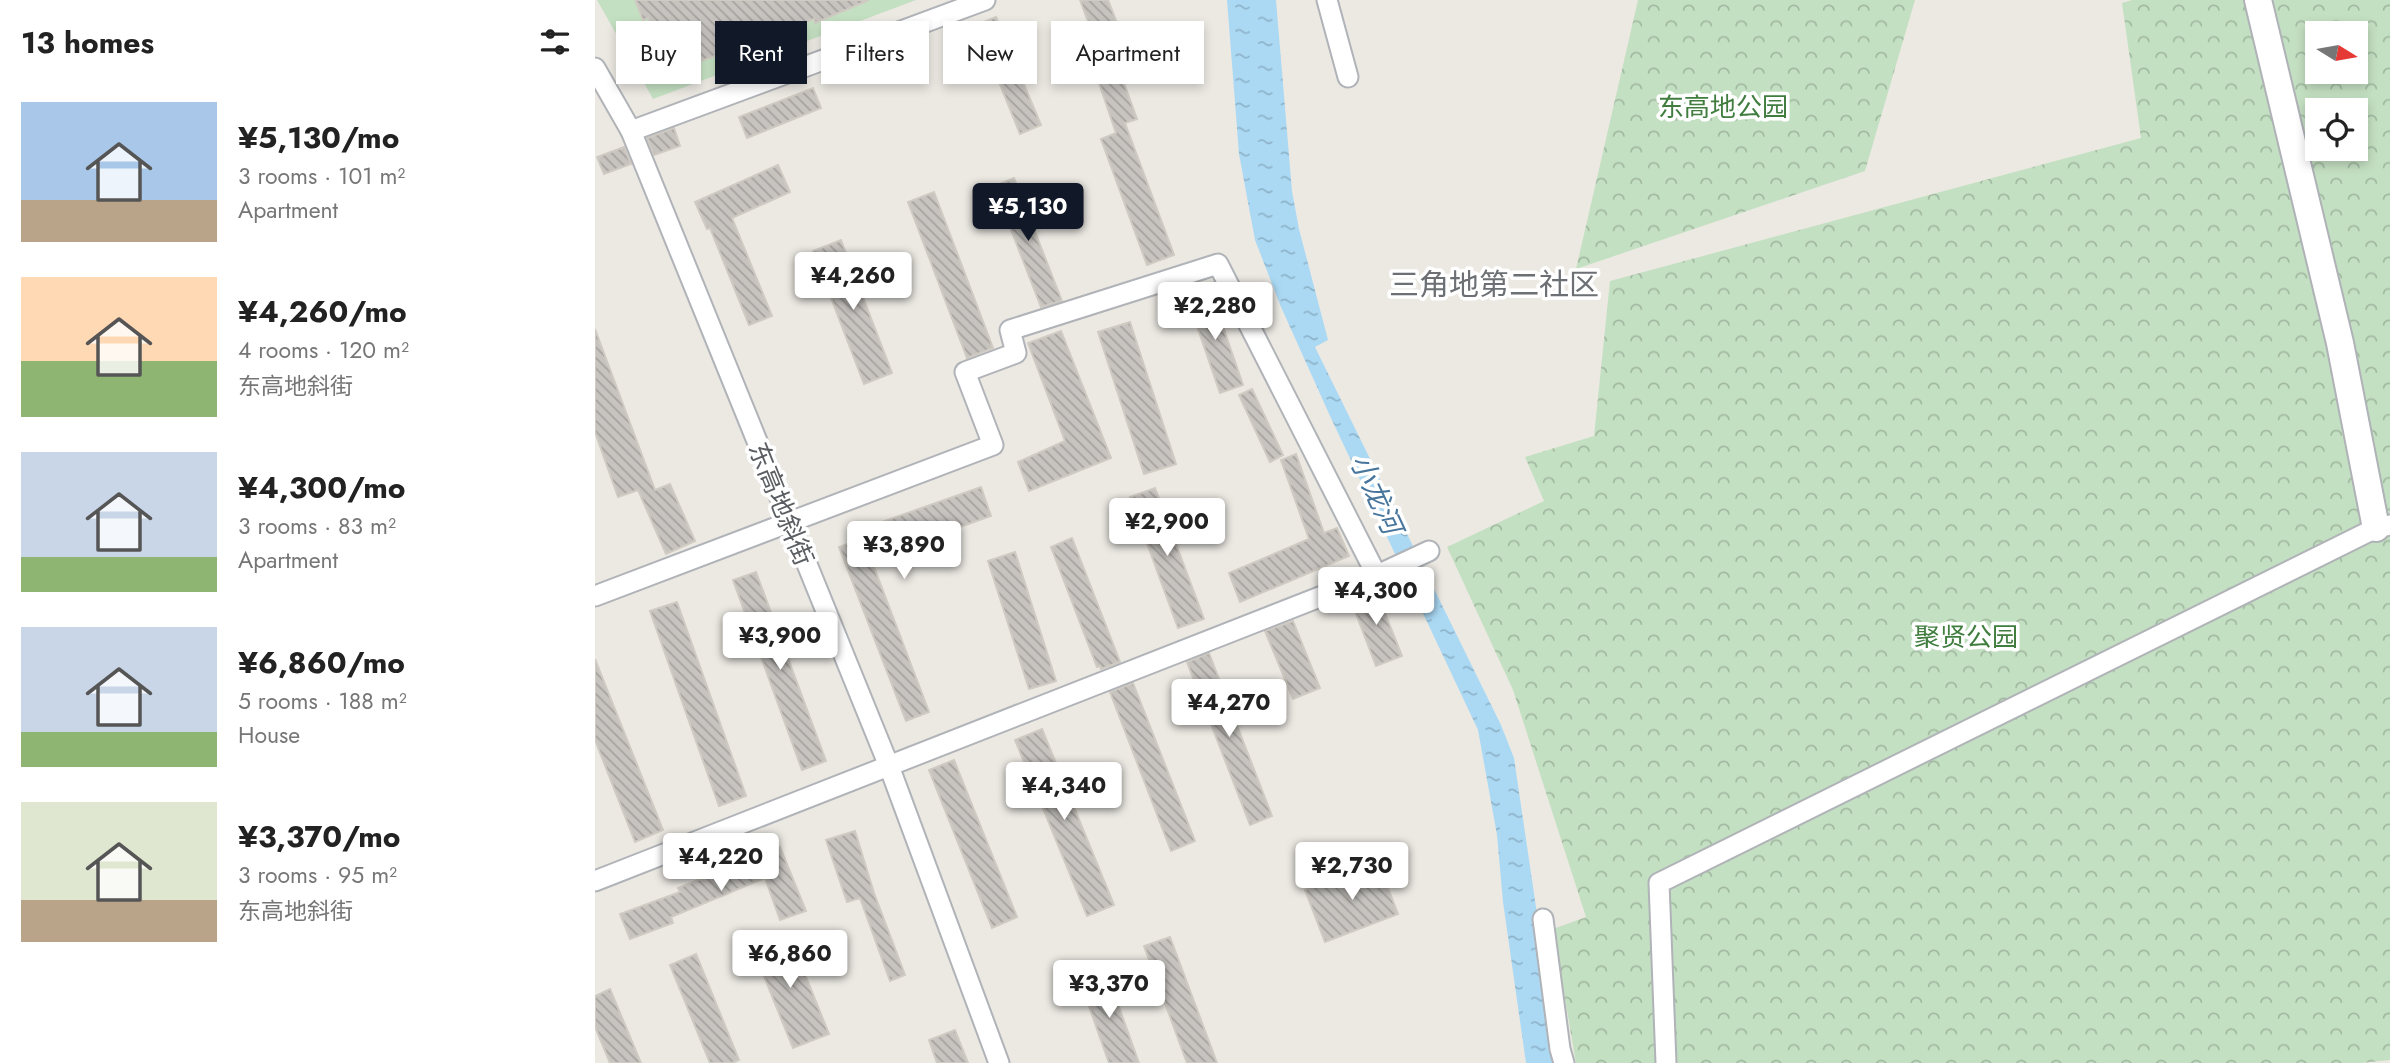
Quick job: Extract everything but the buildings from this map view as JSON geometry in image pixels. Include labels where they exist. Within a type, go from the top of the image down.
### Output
[{"type":"street","points":[[631,131],[985,0]]},
{"type":"street","points":[[1327,0],[1348,77]]},
{"type":"street","points":[[1666,1063],[1659,883],[2383,526],[2258,0]]},
{"type":"street","name":"东高地斜街","points":[[595,68],[631,131],[889,766],[999,1063]]},
{"type":"street","points":[[595,596],[993,445],[965,372],[1016,353],[1010,330],[1218,264],[1381,573]]},
{"type":"street","points":[[595,881],[1381,573],[1429,551]]},
{"type":"street","points":[[1543,919],[1564,1063]]},
{"type":"green space","points":[[597,0],[916,0],[860,21],[821,21],[821,36],[807,41],[807,21],[715,21],[715,76],[701,81],[701,21],[616,21],[616,34]]},
{"type":"green space","name":"东高地公园","points":[[1638,0],[1915,0],[1865,171],[1576,269]]},
{"type":"green space","name":"聚贤公园","points":[[2132,0],[2390,0],[2390,1060],[2361,1063],[1576,1063],[1553,929],[1586,917],[1513,690],[1447,547],[1544,501],[1525,457],[1594,436],[1610,281],[2141,138],[2122,3]]},
{"type":"green space","points":[[645,84],[693,84],[653,99]]},
{"type":"water","name":"小龙河","points":[[1227,0],[1276,0],[1292,191],[1299,229],[1328,340],[1315,347],[1501,725],[1514,758],[1559,1063],[1526,1063],[1503,902],[1497,835],[1478,730],[1330,416],[1281,307],[1255,240],[1239,154]]},
{"type":"district","name":"三角地第二社区","points":[[1494,284]]}]
